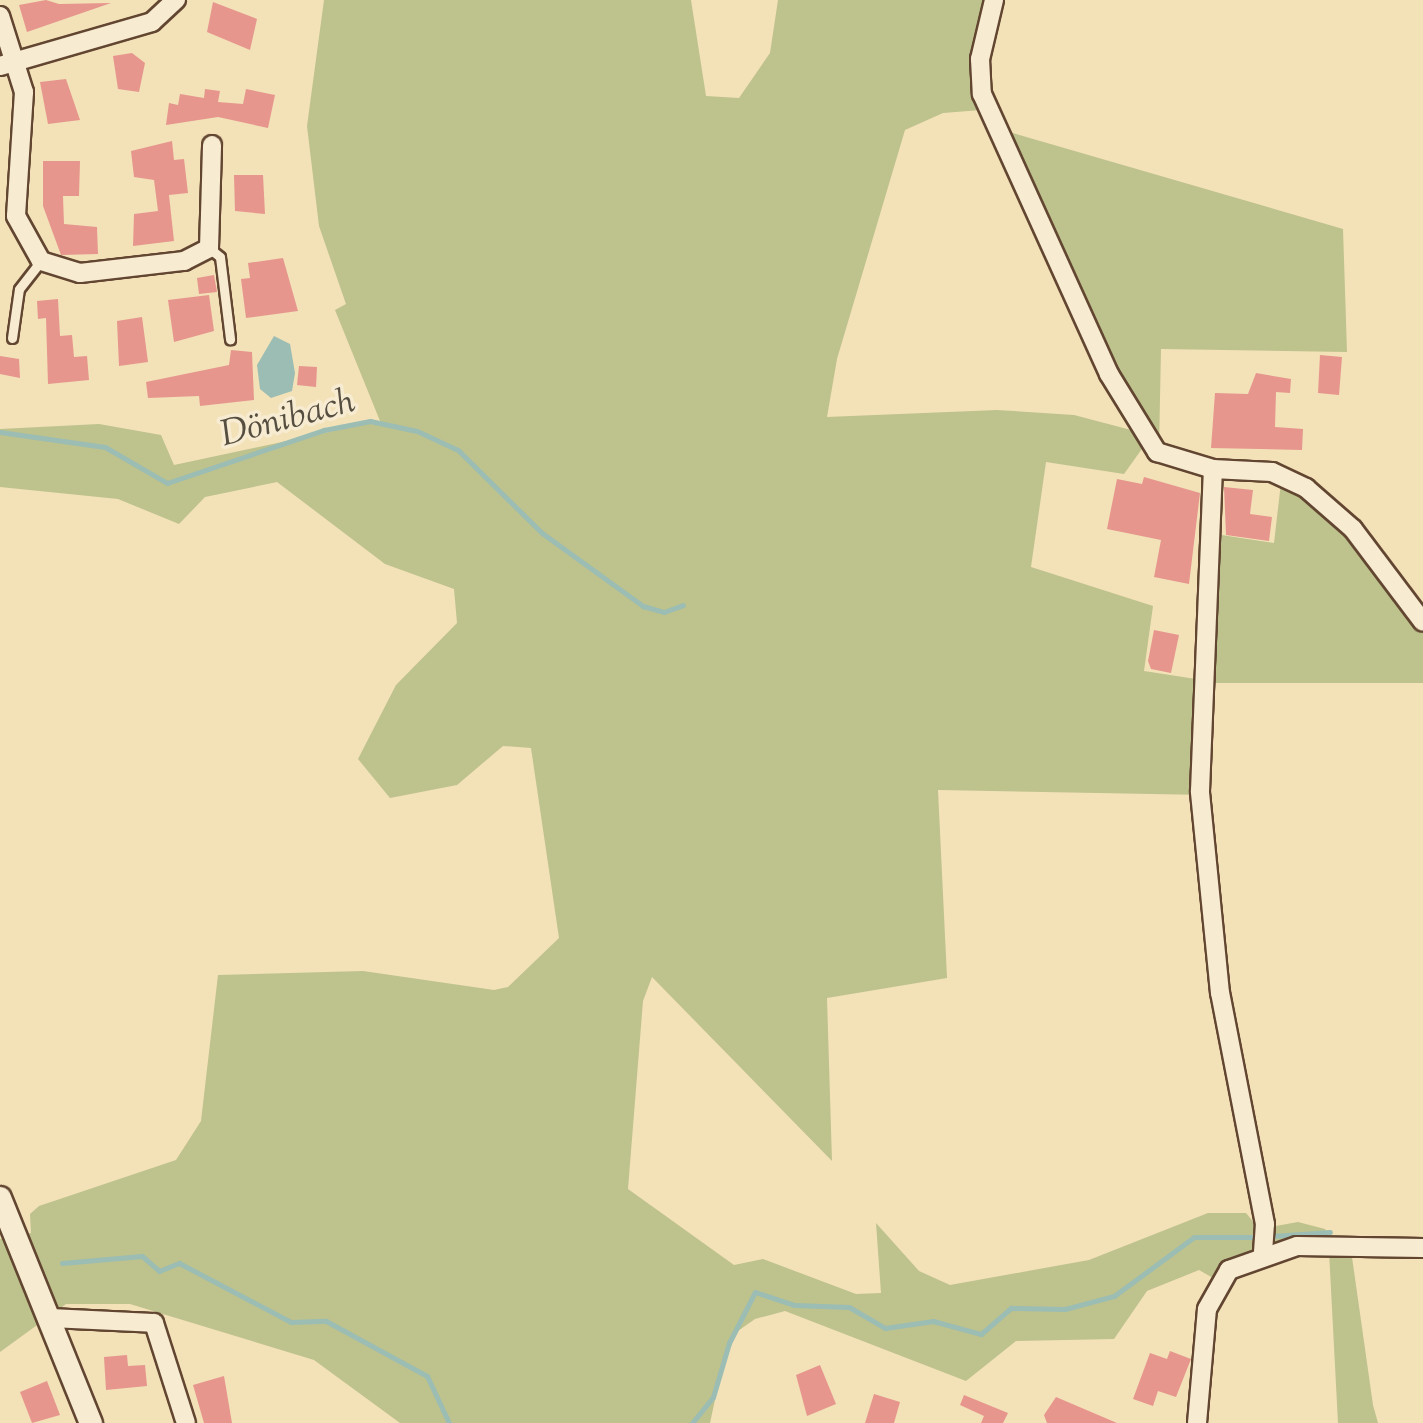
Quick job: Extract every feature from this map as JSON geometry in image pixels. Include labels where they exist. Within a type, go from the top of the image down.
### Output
[{"type":"street","points":[[9,64],[152,22],[176,0]]},
{"type":"street","points":[[994,0],[980,59],[982,94],[1109,374],[1157,452],[1213,469],[1272,472],[1306,488],[1353,529],[1423,622]]},
{"type":"street","points":[[0,16],[9,64],[25,117],[16,216],[41,261],[80,273],[184,261],[209,248],[212,145]]},
{"type":"street","points":[[1213,469],[1200,791],[1220,993],[1265,1224],[1263,1252]]},
{"type":"street","points":[[0,1198],[91,1423]]},
{"type":"street","points":[[1197,1423],[1214,1289],[1229,1270],[1263,1252],[1330,1243],[1423,1248]]},
{"type":"street","points":[[49,1318],[154,1323],[186,1423]]},
{"type":"lane","points":[[209,248],[220,257],[230,339]]},
{"type":"lane","points":[[12,338],[19,289],[41,261]]},
{"type":"green space","points":[[324,0],[691,0],[706,96],[739,98],[770,53],[778,0],[1002,0],[989,46],[994,109],[943,113],[905,130],[837,359],[827,417],[997,410],[1074,415],[1131,430],[1006,131],[1343,229],[1347,352],[1161,349],[1159,448],[1144,446],[1124,474],[1046,462],[1031,567],[1153,606],[1144,671],[1196,679],[1202,532],[1274,543],[1282,474],[1303,483],[1423,613],[1423,683],[1209,683],[1207,795],[938,790],[947,978],[827,998],[832,1161],[652,977],[643,1001],[628,1189],[734,1265],[763,1259],[856,1294],[881,1293],[876,1223],[919,1271],[950,1285],[1089,1260],[1208,1213],[1246,1213],[1259,1229],[1298,1222],[1325,1229],[1330,1240],[1225,1266],[1213,1278],[1199,1270],[1147,1291],[1114,1339],[1016,1341],[966,1381],[785,1311],[755,1319],[735,1333],[725,1353],[710,1423],[400,1423],[314,1360],[130,1304],[66,1304],[0,1352],[0,1239],[31,1233],[30,1214],[39,1206],[176,1160],[201,1121],[218,975],[363,971],[494,990],[508,987],[559,938],[531,748],[503,746],[457,785],[390,798],[358,759],[396,685],[457,623],[454,589],[385,564],[277,482],[205,497],[179,524],[118,499],[0,487],[0,429],[99,424],[161,435],[174,465],[380,421],[335,310],[346,304],[319,226],[307,126]]},
{"type":"green space","points":[[1351,1250],[1378,1423],[1338,1423],[1329,1251]]},
{"type":"water","points":[[274,336],[290,344],[295,373],[292,391],[271,398],[260,389],[257,365]]},
{"type":"building","points":[[46,0],[59,4],[111,3],[27,32],[19,5]]},
{"type":"building","points":[[213,2],[257,19],[250,50],[207,32]]},
{"type":"building","points":[[132,53],[145,63],[139,92],[118,89],[113,56]]},
{"type":"building","points":[[66,79],[80,120],[48,124],[40,82]]},
{"type":"building","points":[[205,89],[220,91],[218,102],[243,104],[246,89],[275,95],[268,128],[218,117],[166,125],[169,103],[178,105],[180,94],[204,98]]},
{"type":"building","points":[[172,141],[174,160],[184,159],[188,193],[169,195],[174,241],[133,246],[134,214],[158,211],[154,180],[134,177],[131,151]]},
{"type":"building","points":[[43,161],[80,161],[79,196],[63,196],[64,224],[97,227],[98,254],[61,255],[43,206]]},
{"type":"building","points":[[234,175],[263,175],[265,214],[235,211]]},
{"type":"building","points":[[283,258],[298,311],[246,318],[241,279],[250,278],[248,263]]},
{"type":"building","points":[[214,275],[217,292],[199,294],[197,278]]},
{"type":"building","points":[[209,295],[214,331],[174,342],[168,300]]},
{"type":"building","points":[[58,299],[60,336],[72,335],[74,357],[87,356],[89,380],[48,384],[46,318],[38,319],[37,301]]},
{"type":"building","points":[[142,317],[148,362],[119,366],[117,321]]},
{"type":"building","points":[[231,350],[252,352],[254,400],[200,406],[199,396],[148,398],[146,382],[229,365]]},
{"type":"building","points":[[1320,355],[1342,357],[1339,395],[1318,393]]},
{"type":"building","points":[[0,356],[19,359],[20,378],[0,374]]},
{"type":"building","points":[[299,366],[317,367],[316,387],[297,385]]},
{"type":"building","points":[[1256,373],[1291,379],[1290,393],[1276,392],[1275,427],[1303,429],[1302,450],[1211,448],[1215,393],[1248,394]]},
{"type":"building","points":[[1144,477],[1200,493],[1189,584],[1154,577],[1161,540],[1107,529],[1117,479],[1142,484]]},
{"type":"building","points":[[1224,487],[1253,490],[1250,514],[1272,517],[1269,541],[1226,535]]},
{"type":"building","points":[[1154,630],[1179,635],[1171,673],[1151,669],[1148,661]]},
{"type":"building","points":[[1170,1351],[1191,1359],[1176,1397],[1158,1391],[1153,1406],[1133,1399],[1150,1353],[1167,1359]]},
{"type":"building","points":[[127,1355],[128,1366],[145,1365],[147,1386],[106,1390],[104,1357]]},
{"type":"building","points":[[820,1365],[836,1404],[807,1416],[796,1375]]},
{"type":"building","points":[[224,1376],[232,1423],[204,1423],[193,1385]]},
{"type":"building","points":[[47,1381],[60,1415],[32,1423],[20,1392]]},
{"type":"building","points":[[874,1394],[900,1402],[894,1423],[865,1423]]},
{"type":"building","points":[[964,1395],[1008,1413],[1003,1423],[981,1423],[984,1416],[960,1405]]},
{"type":"building","points":[[1056,1397],[1117,1423],[1047,1423],[1044,1415]]},
{"type":"waterway","name":"Dönibach","points":[[0,432],[105,447],[167,483],[324,430],[370,421],[417,431],[458,450],[542,533],[643,606],[664,612],[683,605]]},
{"type":"waterway","points":[[1273,1236],[1330,1232]]},
{"type":"waterway","points":[[692,1423],[713,1397],[729,1343],[755,1292],[794,1305],[849,1307],[885,1328],[933,1321],[981,1334],[1011,1308],[1065,1309],[1114,1296],[1194,1237],[1255,1237]]},
{"type":"waterway","points":[[62,1263],[142,1256],[159,1271],[179,1263],[291,1322],[326,1321],[427,1376],[449,1423]]}]
